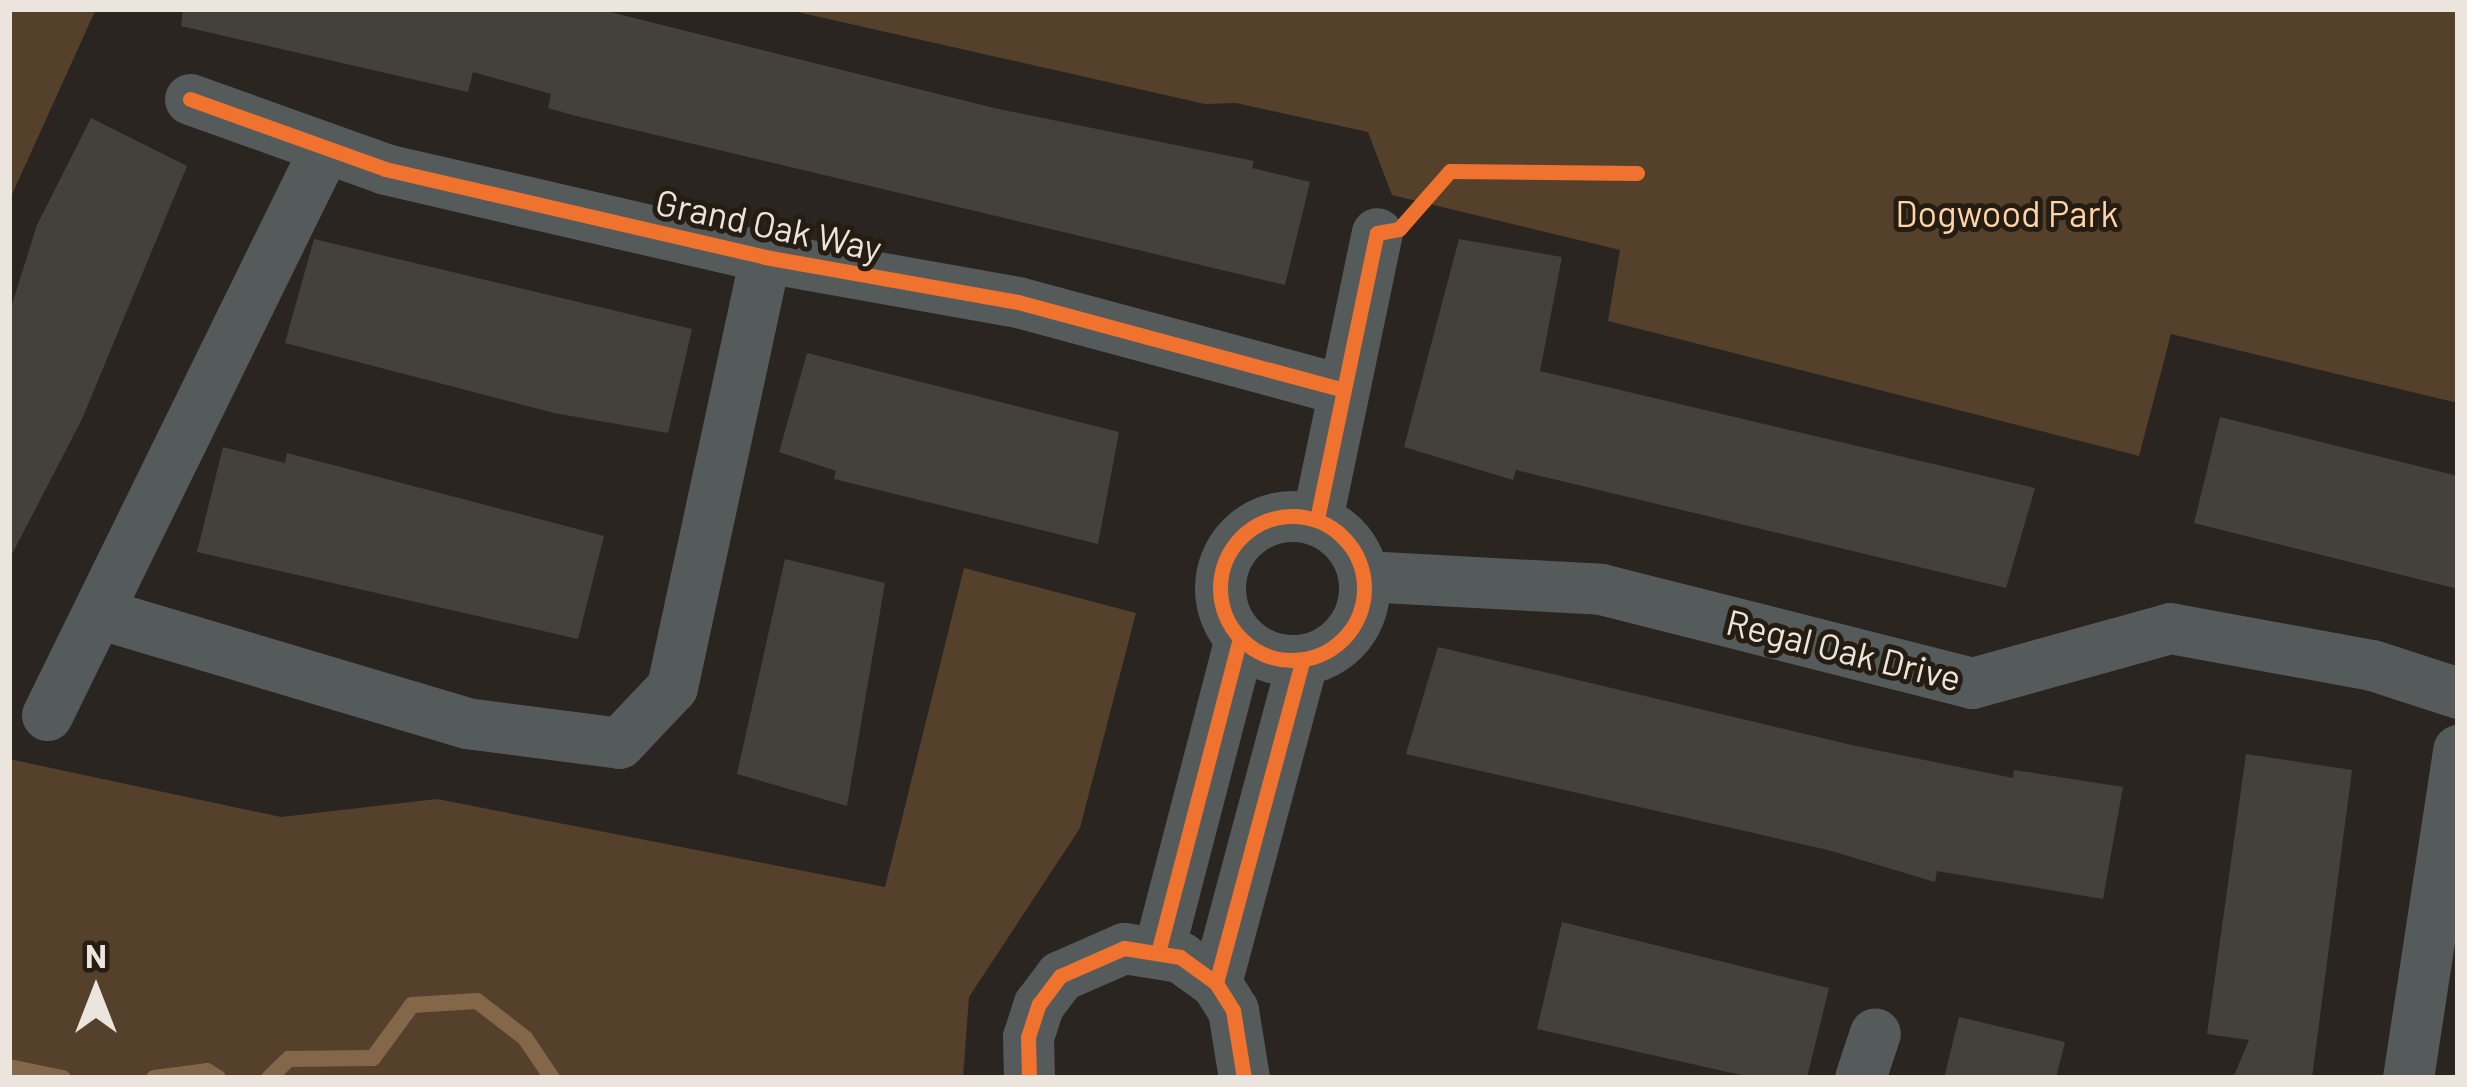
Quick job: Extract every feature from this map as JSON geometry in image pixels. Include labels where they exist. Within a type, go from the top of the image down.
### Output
[{"type":"street","name":"Grand Oak Way","points":[[190,98],[325,148],[765,257],[1018,302],[1341,388]]},
{"type":"street","points":[[47,716],[325,148]]},
{"type":"street","points":[[1317,519],[1377,233]]},
{"type":"street","name":"Grand Oak Way","points":[[98,613],[466,723],[619,742],[672,687],[765,257]]},
{"type":"street","points":[[1291,515],[1317,519],[1346,539],[1364,576],[1348,633],[1303,659],[1261,653],[1240,638],[1219,594],[1232,545],[1256,524],[1291,515]]},
{"type":"street","name":"Regal Oak Drive","points":[[1364,576],[1601,589],[1972,683],[2170,628],[2372,665],[2458,693]]},
{"type":"street","points":[[1159,949],[1240,638]]},
{"type":"street","points":[[1216,983],[1303,659]]},
{"type":"street","points":[[2408,1078],[2458,750]]},
{"type":"street","points":[[1029,1078],[1028,1037],[1060,976],[1090,956],[1159,949],[1216,983],[1233,1010],[1244,1078]]},
{"type":"green space","points":[[9,9],[96,9],[9,201]]},
{"type":"green space","name":"Dogwood Park","points":[[784,9],[2458,9],[2458,403],[2171,334],[2139,456],[1608,321],[1620,250],[1392,195],[1368,132],[1236,103],[1205,104]]},
{"type":"green space","points":[[964,568],[1136,613],[1080,828],[969,997],[963,1078],[9,1078],[9,759],[281,817],[437,799],[885,887]]},
{"type":"building","points":[[183,9],[598,9],[994,108],[1254,161],[1252,168],[1310,182],[1285,285],[572,115],[548,108],[551,94],[473,72],[468,92],[181,26]]},
{"type":"building","points":[[91,118],[187,166],[82,419],[9,560],[9,314],[37,225]]},
{"type":"building","points":[[314,239],[692,329],[668,433],[554,413],[285,343]]},
{"type":"building","points":[[1459,239],[1562,257],[1540,371],[2035,488],[2006,588],[1516,470],[1513,480],[1404,447]]},
{"type":"building","points":[[807,353],[1119,432],[1098,544],[834,479],[836,471],[779,452]]},
{"type":"building","points":[[2220,417],[2458,476],[2458,589],[2194,523]]},
{"type":"building","points":[[223,447],[285,463],[287,453],[604,536],[578,639],[197,552]]},
{"type":"building","points":[[785,559],[885,583],[847,806],[737,774]]},
{"type":"building","points":[[1438,647],[1856,746],[2013,778],[2014,770],[2123,787],[2103,899],[1937,871],[1935,882],[1828,850],[1406,754]]},
{"type":"building","points":[[2246,754],[2352,770],[2312,1078],[2233,1078],[2249,1040],[2207,1034]]},
{"type":"building","points":[[1562,922],[1829,988],[1807,1078],[1754,1078],[1537,1029]]},
{"type":"building","points":[[1959,1017],[2065,1042],[2056,1078],[1944,1078]]},
{"type":"waterway","points":[[269,1078],[289,1059],[373,1058],[412,1005],[477,1001],[525,1038],[552,1078]]},
{"type":"waterway","points":[[9,1067],[63,1078]]},
{"type":"waterway","points":[[154,1078],[207,1071],[218,1078]]},
{"type":"cycle path","points":[[190,99],[385,169],[765,257],[1018,302],[1341,389]]},
{"type":"cycle path","points":[[1317,519],[1377,233],[1399,229],[1450,171],[1637,173]]},
{"type":"cycle path","points":[[1292,516],[1319,522],[1343,537],[1358,561],[1364,588],[1358,615],[1343,639],[1319,654],[1292,660],[1265,654],[1241,639],[1226,615],[1220,588],[1226,561],[1241,537],[1265,522],[1292,516]]},
{"type":"cycle path","points":[[1159,949],[1240,638]]},
{"type":"cycle path","points":[[1216,983],[1303,659]]},
{"type":"cycle path","points":[[1029,1078],[1028,1037],[1039,1004],[1060,976],[1124,948],[1180,957],[1216,983],[1233,1010],[1244,1078]]}]
